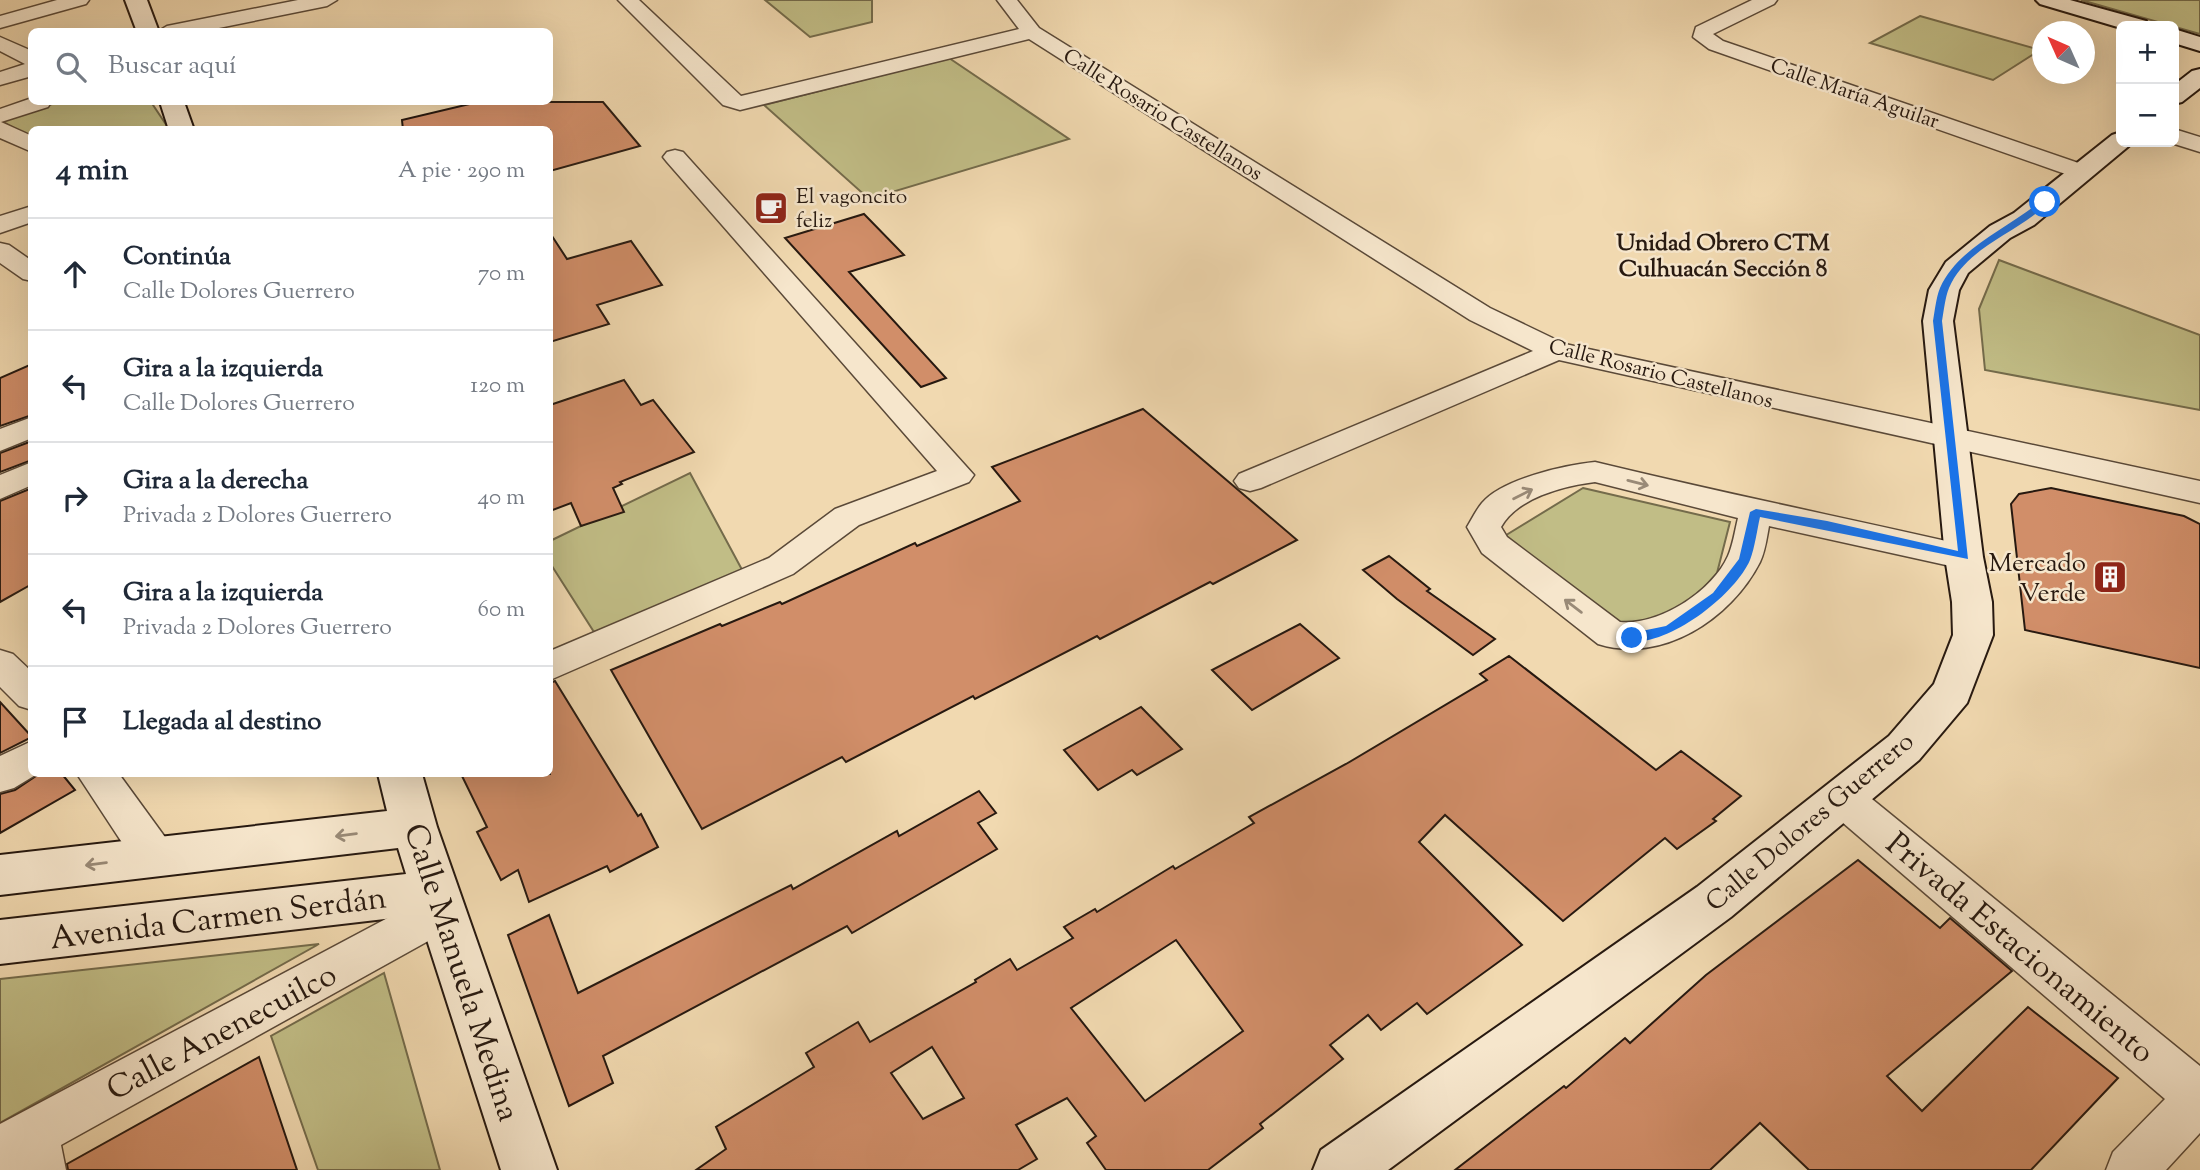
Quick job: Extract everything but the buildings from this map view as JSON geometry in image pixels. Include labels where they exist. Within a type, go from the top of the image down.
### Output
[{"type":"street","points":[[0,22],[79,0]]},
{"type":"street","points":[[136,0],[146,28]]},
{"type":"street","points":[[187,28],[327,0]]},
{"type":"street","points":[[628,0],[731,100],[740,103],[1032,32]]},
{"type":"street","name":"Calle Rosario Castellanos","points":[[1007,0],[1032,32],[1480,314],[1556,351],[2200,492]]},
{"type":"street","name":"Calle María Aguilar","points":[[1767,0],[1703,31],[1703,37],[1716,45],[2082,172]]},
{"type":"street","points":[[2047,0],[2120,21]]},
{"type":"street","points":[[2179,38],[2200,44]]},
{"type":"street","points":[[3,47],[28,58]]},
{"type":"street","points":[[0,79],[28,70]]},
{"type":"street","points":[[2179,93],[2200,76]]},
{"type":"street","points":[[0,116],[31,105]]},
{"type":"street","points":[[173,105],[181,126]]},
{"type":"street","points":[[0,129],[28,143]]},
{"type":"street","points":[[2179,138],[2200,145]]},
{"type":"street","name":"Calle Dolores Guerrero","points":[[1341,1170],[1714,902],[1904,748],[1952,692],[1972,635],[1972,602],[1964,557],[1938,321],[1944,290],[1956,268],[2000,232],[2024,219],[2116,144]]},
{"type":"street","points":[[553,665],[781,566],[847,517],[958,475],[675,157]]},
{"type":"street","points":[[0,225],[28,214]]},
{"type":"street","points":[[0,251],[28,270]]},
{"type":"street","points":[[1250,481],[1556,351]]},
{"type":"street","points":[[1756,512],[1744,560],[1717,596],[1670,629],[1632,638],[1611,635],[1494,545],[1484,527],[1495,508],[1538,486],[1572,474],[1595,472],[1756,512],[1827,525],[1964,557]]},
{"type":"street","points":[[0,488],[28,474]]},
{"type":"street","points":[[0,664],[28,692]]},
{"type":"street","points":[[0,776],[28,759]]},
{"type":"street","points":[[99,777],[155,857]]},
{"type":"street","name":"Calle Manuela Medina","points":[[401,777],[414,827],[529,1170]]},
{"type":"street","name":"Privada Estacionamiento","points":[[1842,798],[2200,1097],[2131,1170]]},
{"type":"street","points":[[0,875],[414,827]]},
{"type":"street","name":"Avenida Carmen Serdán","points":[[0,942],[439,901]]},
{"type":"street","name":"Calle Anenecuilco","points":[[25,1151],[439,901]]},
{"type":"shaded area","points":[[765,0],[872,0],[872,22],[810,37]]},
{"type":"shaded area","points":[[2081,0],[2200,0],[2200,34],[2179,28],[2179,21],[2154,21]]},
{"type":"shaded area","points":[[1920,16],[2032,48],[2032,55],[1993,80],[1870,43]]},
{"type":"shaded area","points":[[949,58],[1069,139],[869,199],[764,105]]},
{"type":"shaded area","points":[[49,105],[153,105],[167,126],[28,126],[28,136],[2,121]]},
{"type":"shaded area","points":[[1999,260],[2200,335],[2200,410],[1985,370],[1979,309]]},
{"type":"shaded area","points":[[690,473],[747,579],[594,632],[553,568],[553,540]]},
{"type":"shaded area","points":[[1583,488],[1730,522],[1717,573],[1686,608],[1634,632],[1503,537]]},
{"type":"shaded area","points":[[319,944],[0,1123],[0,979]]},
{"type":"shaded area","points":[[384,973],[440,1170],[318,1170],[271,1036]]},
{"type":"place","name":"El vagoncito feliz","points":[[771,208]]},
{"type":"place","name":"Mercado Verde","points":[[2110,577]]},
{"type":"district","name":"Unidad Obrero CTM Culhuacán Sección 8","points":[[1723,255]]},
{"type":"route","points":[[1632,638],[1670,629],[1717,596],[1744,560],[1756,512],[1827,525],[1964,557],[1943,347],[1938,321],[1944,290],[1956,268],[2000,232],[2024,219],[2045,202]]}]
